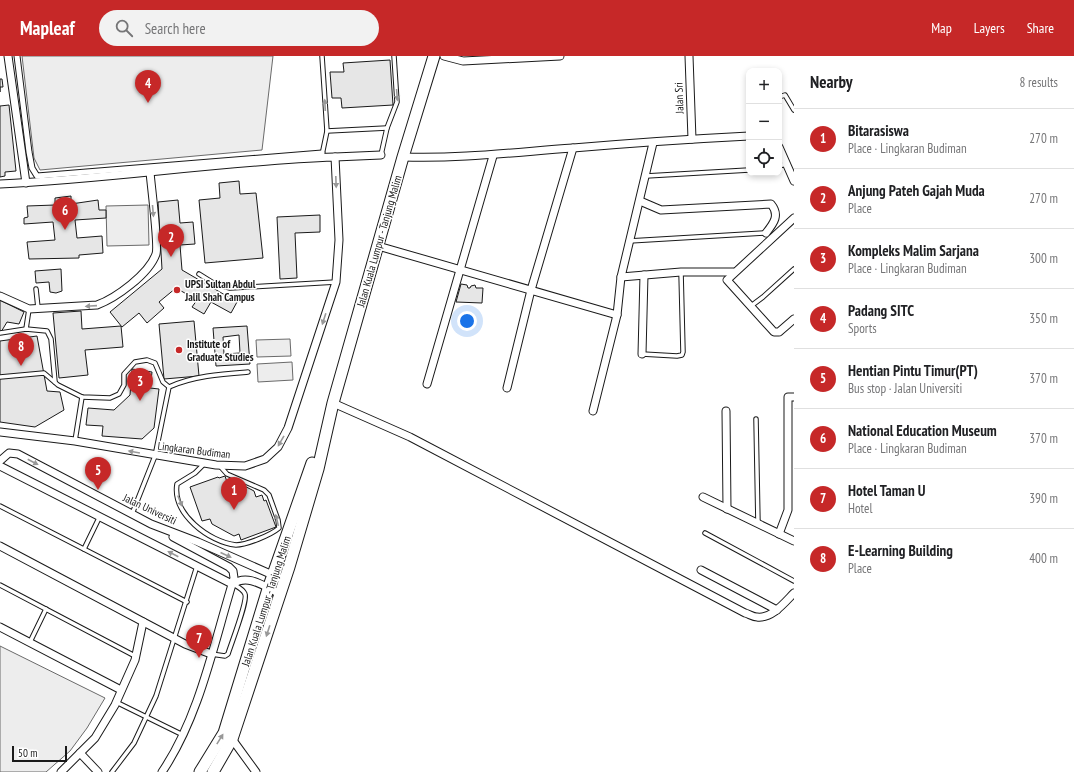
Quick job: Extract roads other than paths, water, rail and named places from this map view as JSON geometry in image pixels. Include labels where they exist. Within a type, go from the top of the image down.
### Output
[{"type":"main road","name":"Jalan Kuala Lumpur - Tanjung Malim","points":[[213,772],[232,740],[280,594],[328,428],[333,403],[403,157],[434,56]]},
{"type":"main road","name":"Jalan Kuala Lumpur - Tanjung Malim","points":[[200,772],[224,733],[268,589],[274,576],[311,465],[328,428]]},
{"type":"street","points":[[8,56],[26,183]]},
{"type":"street","points":[[17,56],[29,152],[32,168],[37,176],[322,155],[335,157],[381,155]]},
{"type":"street","points":[[444,56],[463,62],[560,56]]},
{"type":"street","name":"Jalan Sri","points":[[689,56],[692,139]]},
{"type":"street","points":[[403,157],[436,158],[493,156],[573,148],[746,136]]},
{"type":"street","points":[[593,411],[617,314],[621,276],[653,143]]},
{"type":"street","points":[[507,388],[531,290],[573,148]]},
{"type":"street","points":[[0,184],[150,172],[322,155]]},
{"type":"street","points":[[427,384],[493,156]]},
{"type":"street","name":"Lingkaran Budiman","points":[[0,432],[75,441],[155,456],[219,465],[245,466],[266,460],[278,447],[288,428],[336,282],[339,240],[335,157]]},
{"type":"street","points":[[783,165],[794,181]]},
{"type":"street","points":[[0,296],[29,308],[38,309],[97,305],[108,301],[149,268],[157,253],[150,172]]},
{"type":"street","points":[[640,201],[661,210],[767,203],[771,204],[775,208],[775,221],[766,233]]},
{"type":"street","points":[[794,218],[727,280],[777,333],[794,319]]},
{"type":"street","points":[[378,246],[617,314]]},
{"type":"street","points":[[621,276],[681,272],[734,272]]},
{"type":"street","points":[[642,354],[644,275]]},
{"type":"street","points":[[779,534],[788,510],[788,397],[794,397]]},
{"type":"street","points":[[333,403],[410,437],[757,617],[767,615],[777,610],[794,593]]},
{"type":"street","points":[[726,411],[727,509]]},
{"type":"street","name":"Jalan Universiti","points":[[0,462],[9,453],[18,454],[150,524],[204,545],[284,580]]},
{"type":"street","points":[[0,466],[232,584]]},
{"type":"street","points":[[703,497],[794,541]]},
{"type":"street","points":[[150,524],[229,567],[233,571],[234,578],[197,701],[183,735],[162,772]]},
{"type":"street","points":[[0,546],[175,639],[211,654]]},
{"type":"street","points":[[701,570],[777,610]]},
{"type":"street","points":[[232,584],[240,579],[246,579],[280,594]]},
{"type":"street","points":[[61,772],[95,738],[116,702],[136,656],[143,622]]},
{"type":"street","points":[[0,627],[121,690]]},
{"type":"street","points":[[232,740],[256,772]]},
{"type":"street","points":[[80,753],[98,772]]},
{"type":"lane","points":[[322,56],[327,131],[322,155]]},
{"type":"lane","points":[[381,155],[387,128],[398,102],[394,56]]},
{"type":"lane","points":[[782,96],[786,95],[788,97],[794,110]]},
{"type":"lane","points":[[327,131],[387,128]]},
{"type":"lane","points":[[646,176],[746,170]]},
{"type":"lane","points":[[629,241],[766,233],[774,238]]},
{"type":"lane","points":[[751,306],[764,297],[794,269]]},
{"type":"lane","points":[[642,354],[682,355],[681,272]]},
{"type":"lane","points":[[199,274],[214,284],[230,288],[336,282]]},
{"type":"lane","points":[[36,289],[38,309]]},
{"type":"lane","points":[[26,329],[29,308]]},
{"type":"lane","points":[[0,333],[26,329],[47,331],[51,339],[55,382]]},
{"type":"lane","points":[[0,377],[44,373],[55,382],[82,398],[110,398],[119,394],[124,385],[124,374],[128,368],[135,362],[147,360],[154,363],[163,382],[169,387]]},
{"type":"lane","points":[[169,387],[177,383],[218,375],[248,372]]},
{"type":"lane","points":[[132,514],[155,456],[169,387]]},
{"type":"lane","points":[[75,441],[82,398]]},
{"type":"lane","points":[[756,419],[758,524]]},
{"type":"lane","points":[[205,463],[195,473],[177,484],[176,489],[178,499],[187,518],[194,526],[208,534],[237,545],[265,537],[279,528],[278,520],[269,495],[264,490],[226,474],[219,465]]},
{"type":"lane","points":[[0,506],[187,602]]},
{"type":"lane","points":[[84,549],[100,516]]},
{"type":"lane","points":[[704,533],[794,581]]},
{"type":"lane","points":[[204,545],[208,534]]},
{"type":"lane","points":[[112,772],[134,743],[147,717],[175,639],[197,566]]},
{"type":"lane","points":[[211,654],[225,656],[228,654],[244,605],[246,596],[244,592],[232,584]]},
{"type":"lane","points":[[0,585],[136,656]]},
{"type":"lane","points":[[30,642],[46,610]]},
{"type":"lane","points":[[116,702],[183,735]]},
{"type":"place","name":"Padang SITC","points":[[148,103]]},
{"type":"place","name":"National Education Museum","points":[[65,230]]},
{"type":"place","name":"Anjung Pateh Gajah Muda","points":[[171,257]]},
{"type":"place","name":"UPSI Sultan Abdul Jalil Shah Campus","points":[[177,290]]},
{"type":"place","name":"Institute of Graduate Studies","points":[[179,350]]},
{"type":"place","name":"E-Learning Building","points":[[21,366]]},
{"type":"place","name":"Kompleks Malim Sarjana","points":[[140,401]]},
{"type":"place","name":"Hentian Pintu Timur(PT)","points":[[98,490]]},
{"type":"place","name":"Bitarasiswa","points":[[234,510]]},
{"type":"place","name":"Hotel Taman U","points":[[199,658]]}]
